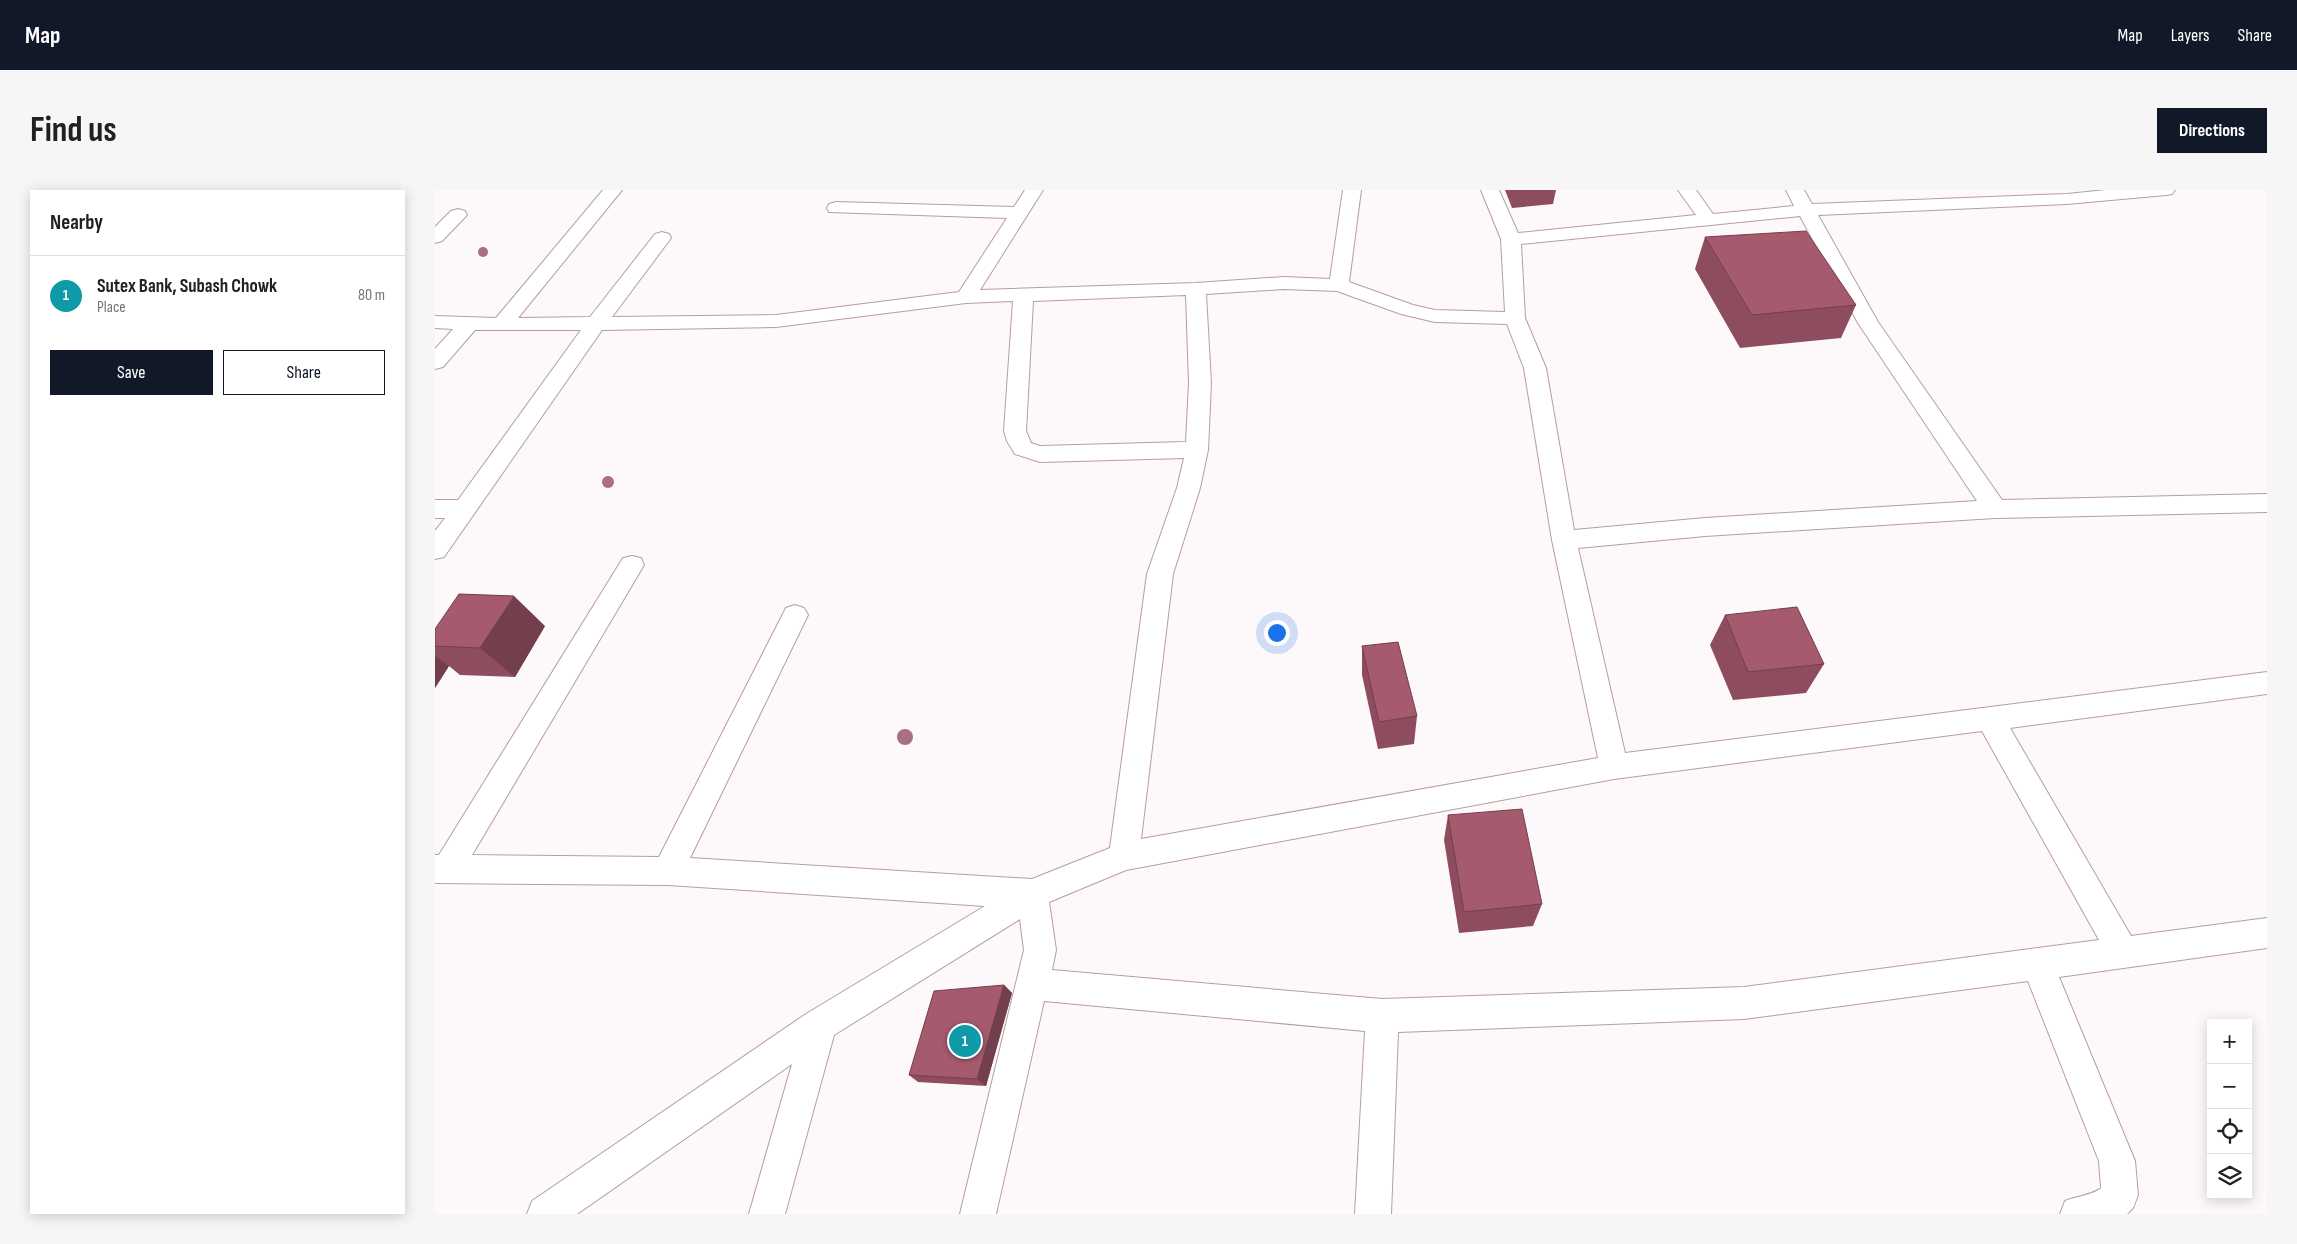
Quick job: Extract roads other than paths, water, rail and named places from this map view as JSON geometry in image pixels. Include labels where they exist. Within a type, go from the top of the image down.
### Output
[{"type":"street","points":[[502,325],[613,190]]},
{"type":"street","points":[[966,297],[1034,190]]},
{"type":"street","points":[[1339,285],[1353,190]]},
{"type":"street","points":[[1490,190],[1511,239],[1515,318],[1535,368],[1564,540],[1614,767]]},
{"type":"street","points":[[1687,190],[1707,218]]},
{"type":"street","points":[[1795,190],[1868,323],[1995,509]]},
{"type":"street","points":[[1511,239],[1707,218],[1807,210],[2166,190]]},
{"type":"street","points":[[836,208],[1020,213]]},
{"type":"street","points":[[435,236],[458,215]]},
{"type":"street","points":[[435,550],[596,324],[662,238]]},
{"type":"street","points":[[435,322],[502,325],[776,321],[966,297],[1196,289],[1284,283],[1339,285],[1408,310],[1435,316],[1515,318]]},
{"type":"street","points":[[1123,856],[1160,574],[1192,477],[1197,450],[1200,420],[1196,289]]},
{"type":"street","points":[[1023,295],[1015,431],[1019,446],[1025,452],[1040,454],[1197,450]]},
{"type":"street","points":[[435,362],[469,324]]},
{"type":"street","points":[[1564,540],[1705,527],[1995,509],[2267,504]]},
{"type":"street","points":[[435,509],[464,509]]},
{"type":"street","points":[[441,869],[632,565]]},
{"type":"street","points":[[668,871],[795,615]]},
{"type":"street","points":[[545,1214],[818,1026],[1032,894],[1123,856],[1614,767],[2267,684]]},
{"type":"street","points":[[1989,719],[2123,952]]},
{"type":"street","points":[[441,869],[668,871],[1032,894]]},
{"type":"street","points":[[979,1214],[1040,950],[1032,894]]},
{"type":"street","points":[[1032,984],[1382,1016],[1744,1002],[2267,933]]},
{"type":"street","points":[[2037,963],[2117,1161],[2120,1195],[2108,1208],[2078,1214]]},
{"type":"street","points":[[1373,1214],[1382,1016]]},
{"type":"street","points":[[767,1214],[818,1026]]},
{"type":"place","name":"Sutex Bank, Subash Chowk","points":[[965,1041]]}]
